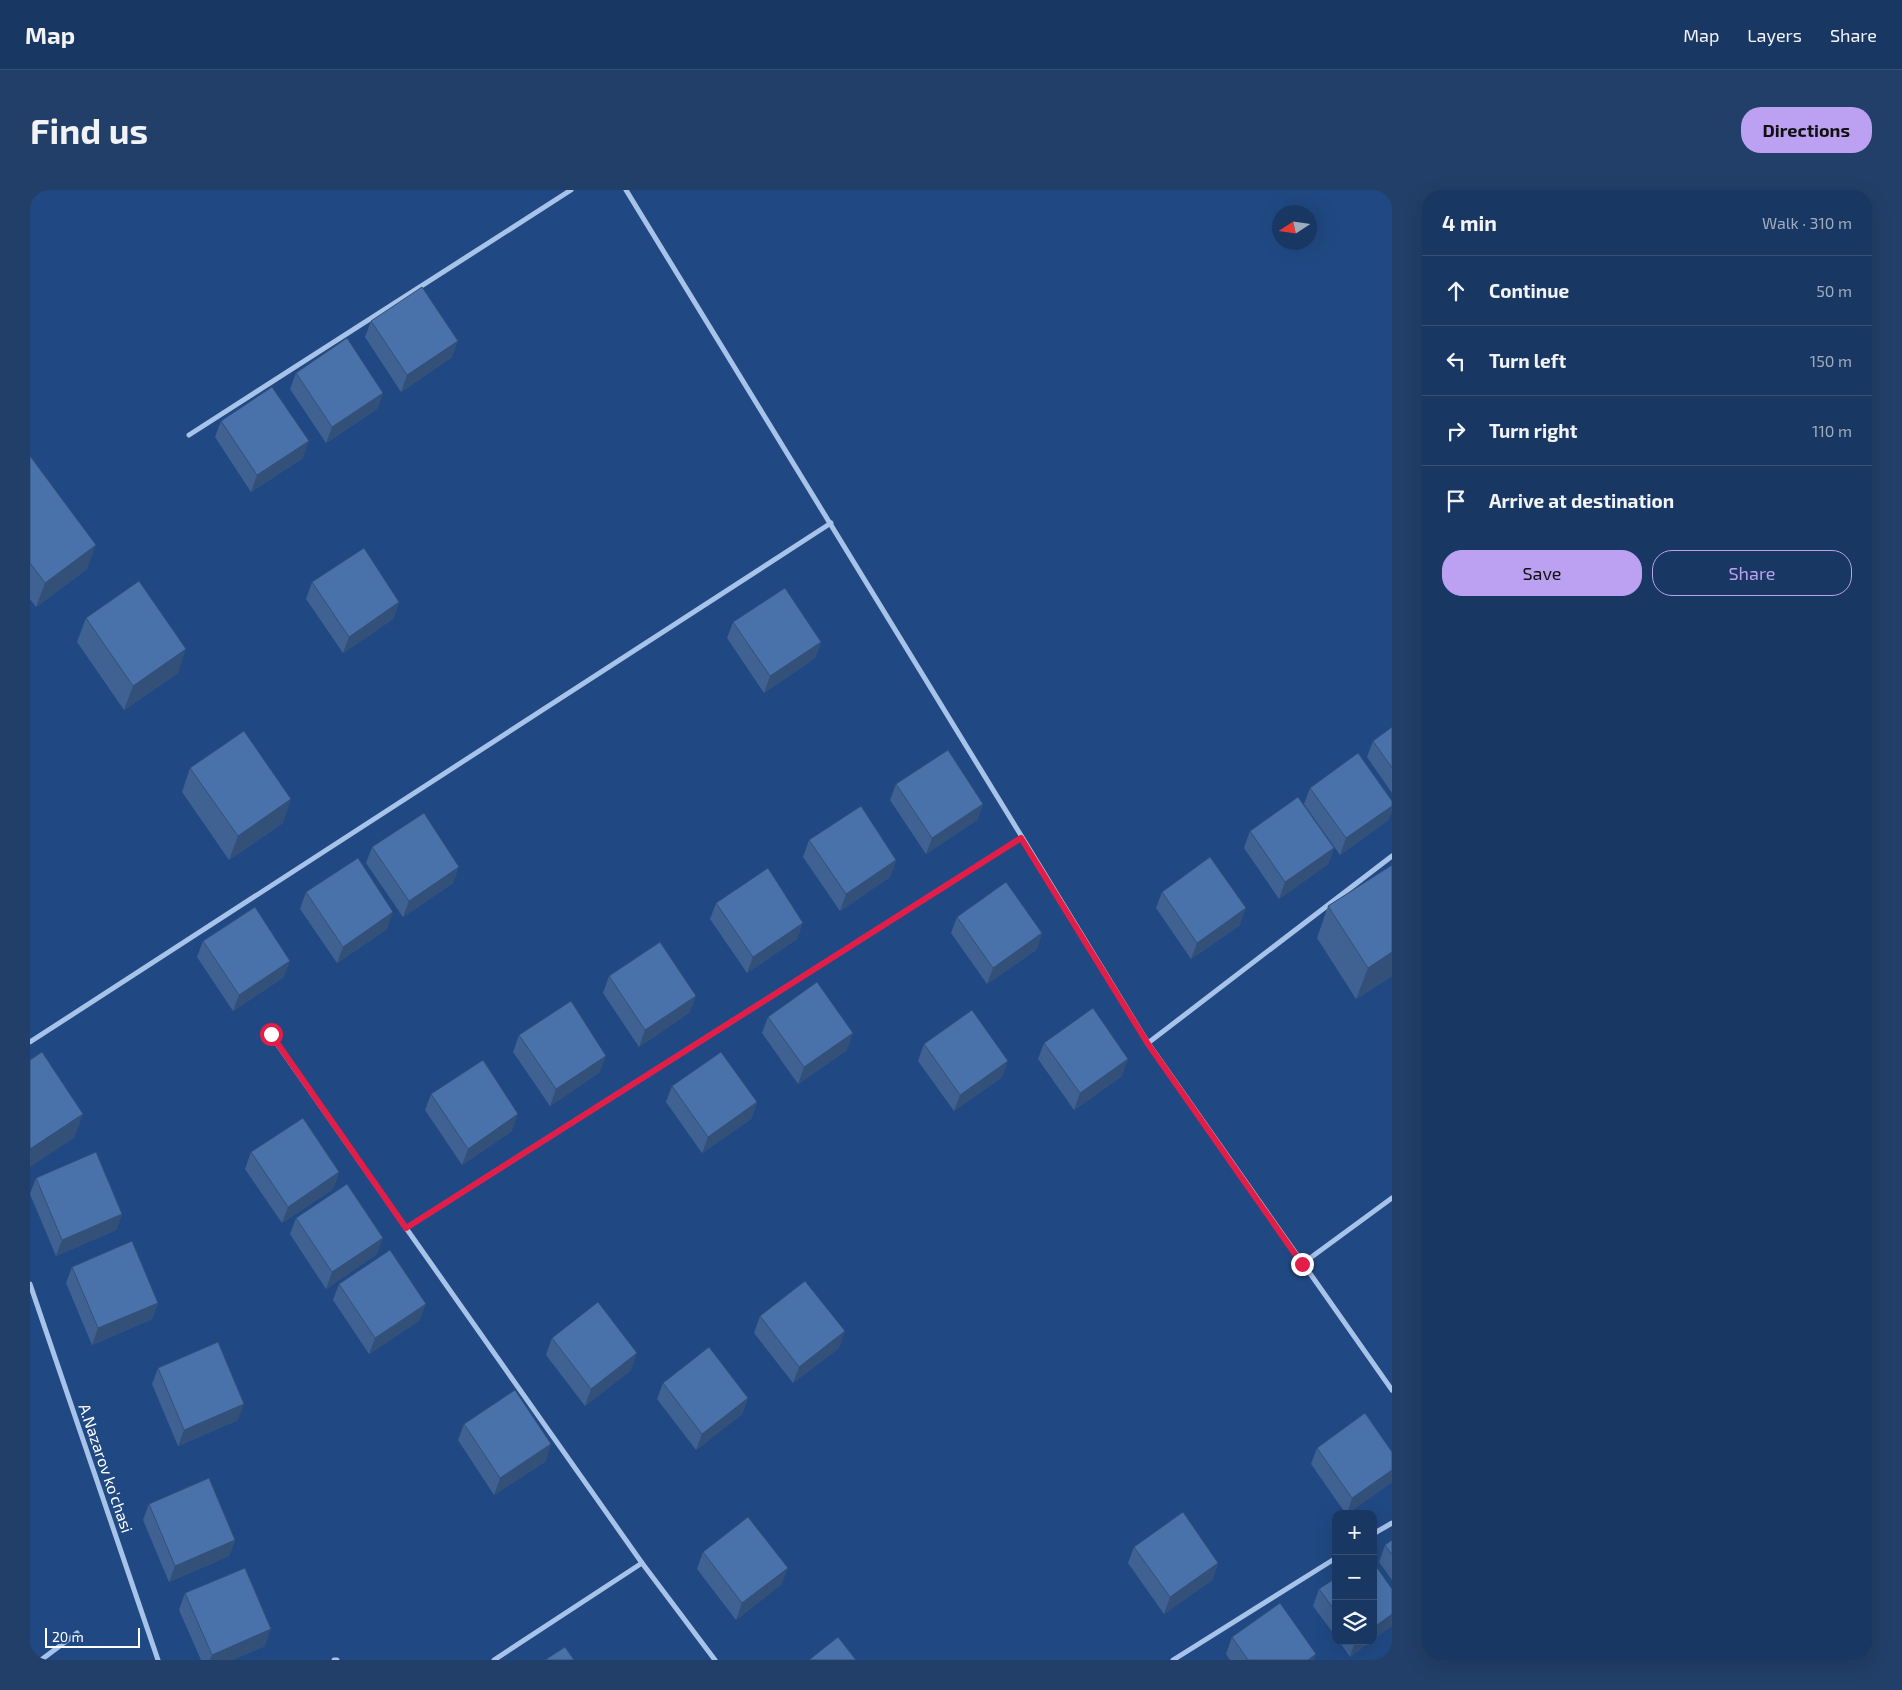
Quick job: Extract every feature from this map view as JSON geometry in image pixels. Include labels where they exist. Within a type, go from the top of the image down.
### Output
[{"type":"street","points":[[189,435],[571,190]]},
{"type":"street","points":[[626,190],[1148,1044],[1392,1390]]},
{"type":"street","points":[[30,1042],[831,523]]},
{"type":"street","points":[[406,1228],[1021,838]]},
{"type":"street","points":[[1148,1044],[1392,856]]},
{"type":"street","points":[[271,1034],[642,1563],[714,1660]]},
{"type":"street","points":[[1302,1264],[1392,1198]]},
{"type":"street","name":"A.Nazarov ko'chasi","points":[[30,1284],[158,1660]]},
{"type":"street","points":[[1377,1531],[1392,1522]]},
{"type":"street","points":[[1173,1660],[1332,1561]]},
{"type":"street","points":[[494,1660],[642,1563]]},
{"type":"street","points":[[41,1660],[77,1634]]},
{"type":"building","points":[[422,287],[458,341],[407,375],[371,321]]},
{"type":"building","points":[[347,338],[383,393],[332,427],[296,373]]},
{"type":"building","points":[[272,387],[309,441],[257,475],[221,421]]},
{"type":"building","points":[[30,456],[96,545],[45,583],[30,563]]},
{"type":"building","points":[[364,548],[399,602],[349,637],[312,582]]},
{"type":"building","points":[[139,581],[186,649],[133,686],[86,618]]},
{"type":"building","points":[[785,588],[821,642],[770,676],[733,622]]},
{"type":"building","points":[[1392,727],[1392,768],[1373,741]]},
{"type":"building","points":[[244,731],[291,799],[238,836],[190,768]]},
{"type":"building","points":[[948,750],[983,804],[932,838],[896,784]]},
{"type":"building","points":[[1358,753],[1392,801],[1392,806],[1346,838],[1310,788]]},
{"type":"building","points":[[1298,797],[1334,848],[1285,882],[1250,831]]},
{"type":"building","points":[[861,806],[896,860],[846,894],[809,840]]},
{"type":"building","points":[[424,813],[459,867],[409,901],[372,847]]},
{"type":"building","points":[[1210,857],[1246,908],[1197,943],[1162,892]]},
{"type":"building","points":[[358,858],[393,912],[343,947],[306,892]]},
{"type":"building","points":[[1392,865],[1392,952],[1368,968],[1328,906]]},
{"type":"building","points":[[768,868],[803,923],[753,957],[716,903]]},
{"type":"building","points":[[1006,882],[1042,933],[993,968],[957,917]]},
{"type":"building","points":[[255,907],[290,961],[239,995],[203,941]]},
{"type":"building","points":[[660,942],[696,996],[645,1030],[609,976]]},
{"type":"building","points":[[817,982],[853,1033],[804,1067],[768,1017]]},
{"type":"building","points":[[571,1001],[606,1056],[556,1089],[519,1035]]},
{"type":"building","points":[[1093,1008],[1128,1059],[1080,1093],[1044,1043]]},
{"type":"building","points":[[972,1010],[1008,1061],[960,1095],[924,1044]]},
{"type":"building","points":[[42,1052],[83,1114],[30,1149],[30,1060]]},
{"type":"building","points":[[721,1052],[757,1102],[708,1137],[672,1086]]},
{"type":"building","points":[[483,1060],[518,1114],[468,1149],[431,1094]]},
{"type":"building","points":[[303,1118],[339,1172],[288,1207],[251,1152]]},
{"type":"building","points":[[96,1152],[122,1214],[62,1240],[36,1178]]},
{"type":"building","points":[[347,1184],[383,1238],[332,1272],[296,1218]]},
{"type":"building","points":[[132,1241],[158,1303],[98,1328],[72,1267]]},
{"type":"building","points":[[390,1250],[426,1304],[375,1338],[339,1284]]},
{"type":"building","points":[[805,1281],[845,1331],[799,1367],[760,1316]]},
{"type":"building","points":[[598,1302],[637,1353],[591,1389],[552,1338]]},
{"type":"building","points":[[218,1342],[244,1404],[184,1430],[158,1368]]},
{"type":"building","points":[[709,1347],[748,1398],[702,1434],[663,1383]]},
{"type":"building","points":[[515,1390],[551,1444],[500,1478],[464,1424]]},
{"type":"building","points":[[1365,1413],[1392,1452],[1392,1470],[1352,1498],[1317,1448]]},
{"type":"building","points":[[209,1478],[235,1540],[175,1566],[149,1504]]},
{"type":"building","points":[[1183,1512],[1218,1563],[1170,1597],[1134,1547]]},
{"type":"building","points":[[748,1517],[788,1568],[742,1603],[703,1552]]},
{"type":"building","points":[[1392,1540],[1392,1555],[1385,1545]]},
{"type":"building","points":[[245,1568],[271,1629],[212,1655],[185,1593]]},
{"type":"building","points":[[1377,1568],[1392,1589],[1392,1614],[1377,1625]]},
{"type":"building","points":[[1332,1581],[1332,1607],[1319,1589]]},
{"type":"building","points":[[1280,1603],[1316,1654],[1308,1660],[1248,1660],[1232,1637]]},
{"type":"building","points":[[838,1637],[856,1660],[809,1660]]},
{"type":"building","points":[[565,1647],[574,1660],[545,1660]]},
{"type":"route","points":[[271,1034],[406,1228],[1021,838],[1148,1044],[1302,1264]]}]
